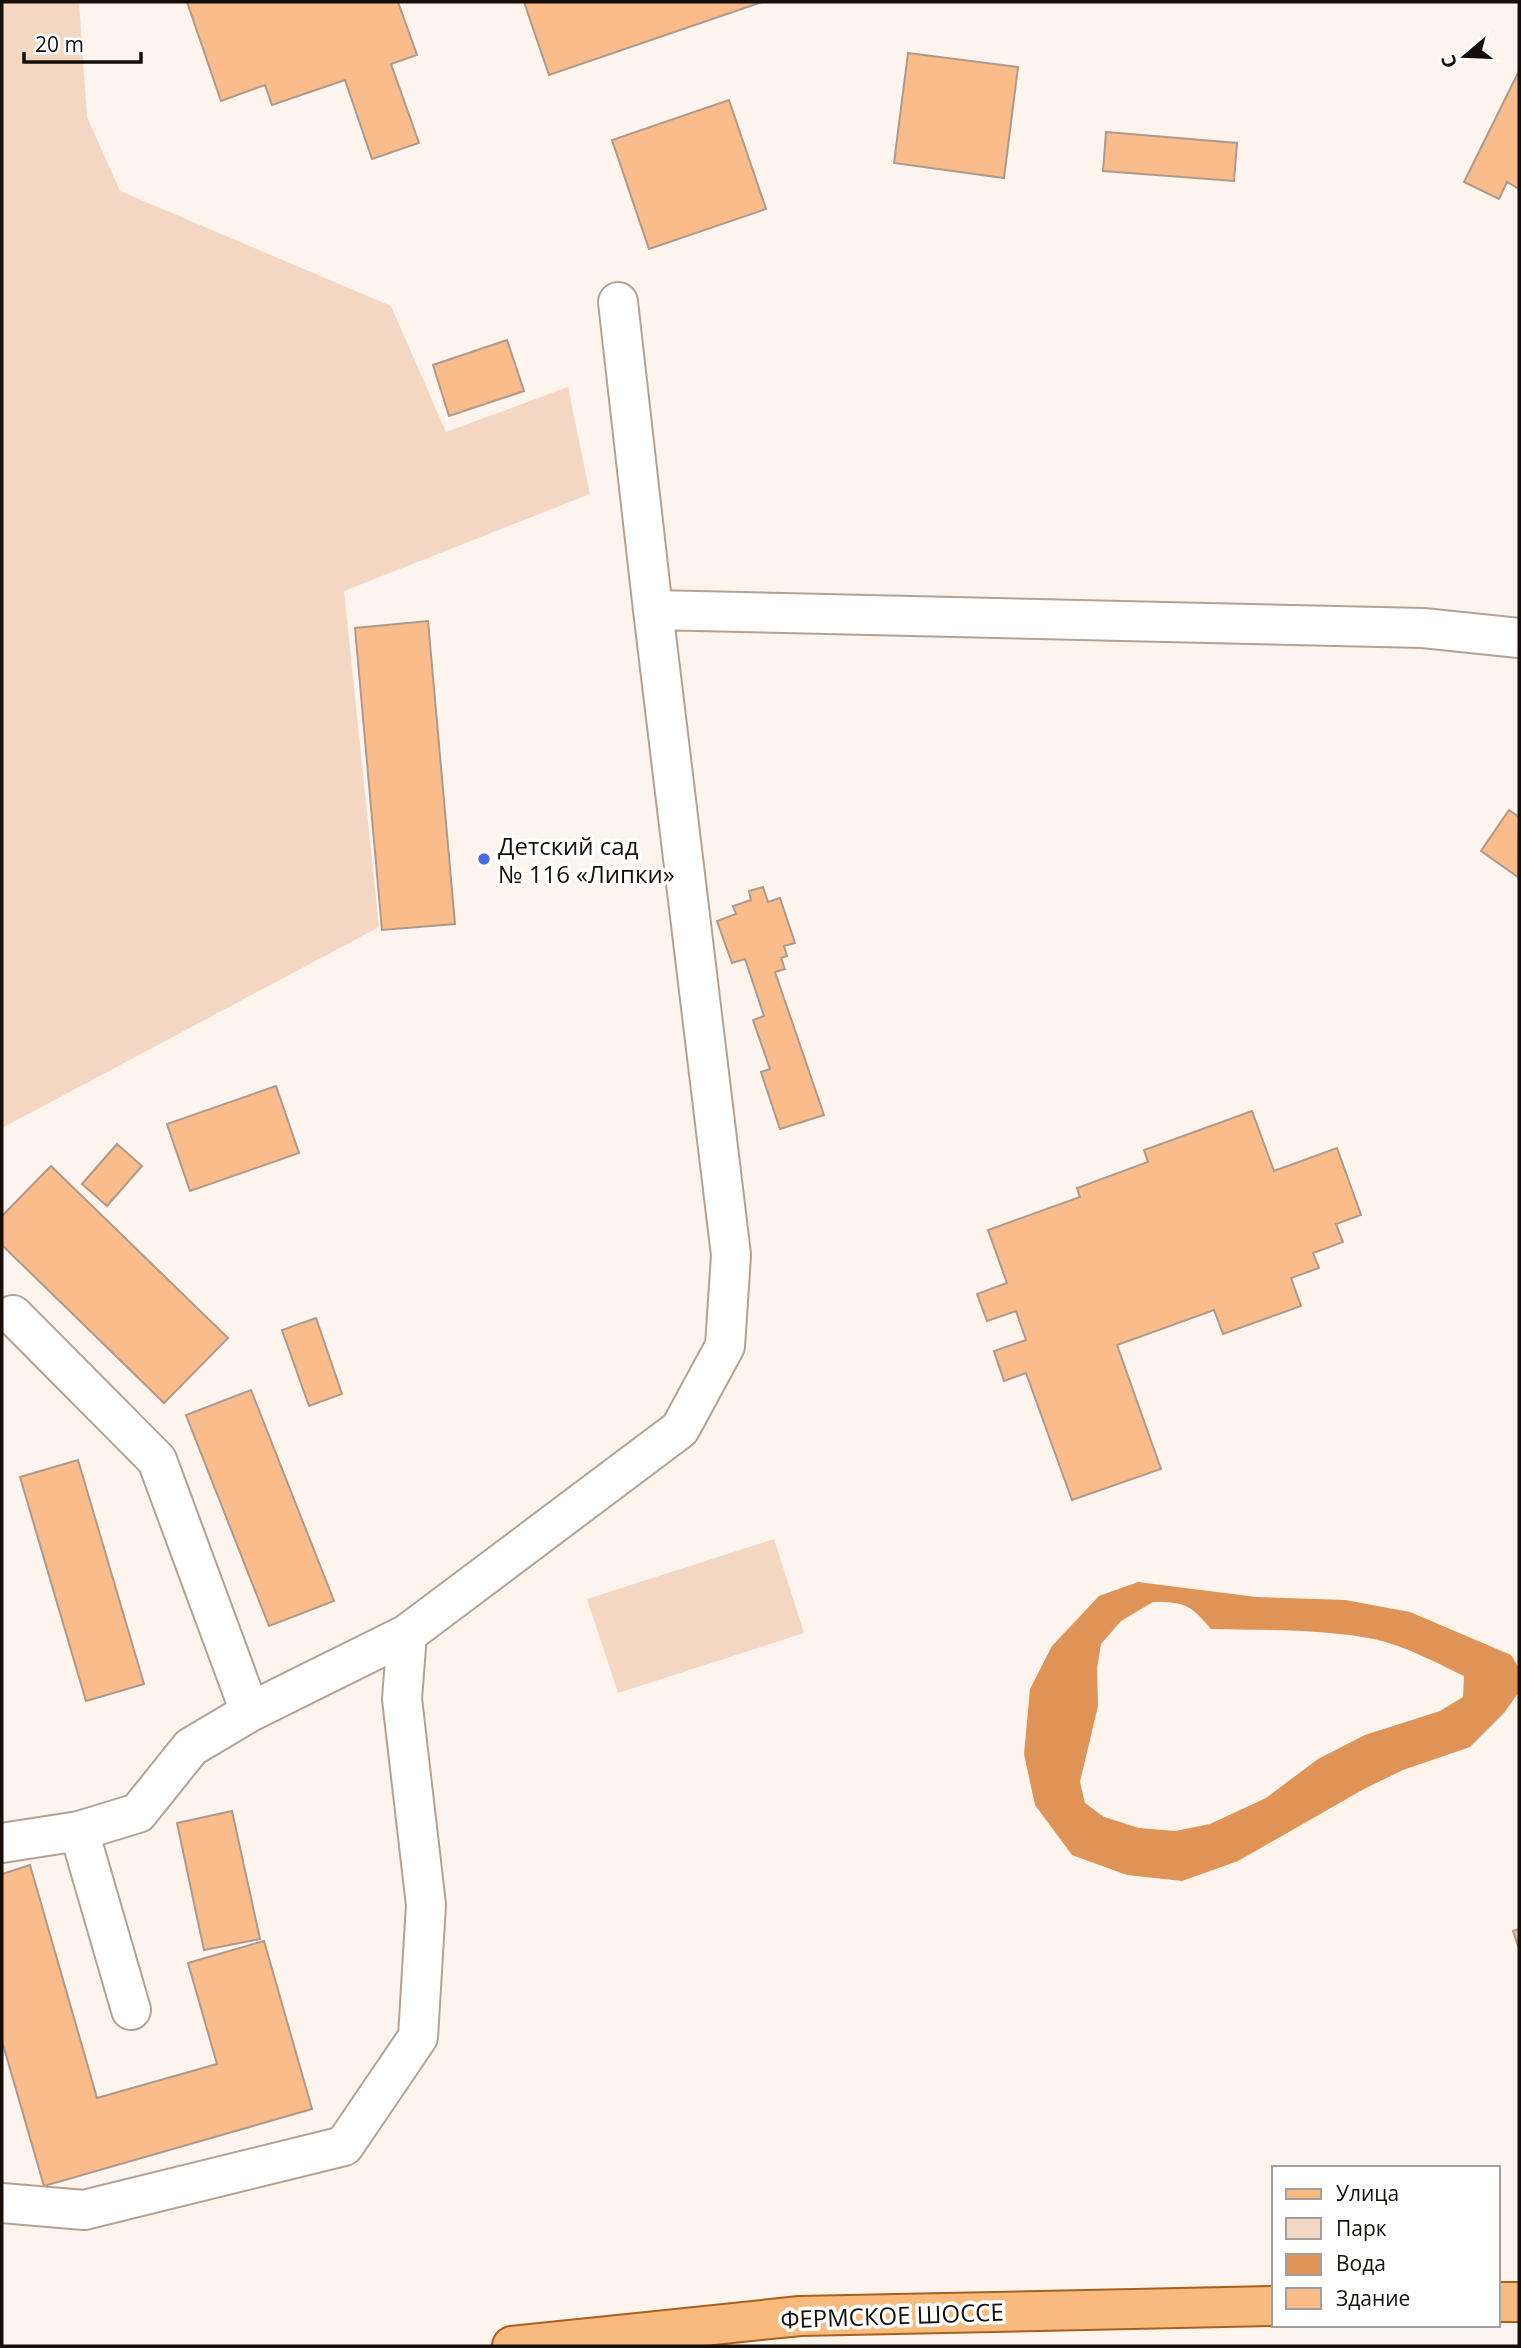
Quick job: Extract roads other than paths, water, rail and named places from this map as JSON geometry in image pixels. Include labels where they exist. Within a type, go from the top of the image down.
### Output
[{"type":"main road","points":[[1500,2302],[1519,2302]]},
{"type":"main road","name":"ФЕРМСКОЕ ШОССЕ","points":[[512,2346],[800,2316],[1272,2306]]},
{"type":"street","points":[[2,1843],[79,1830],[138,1812],[191,1747],[250,1712],[407,1634],[680,1429],[725,1346],[731,1255],[618,302]]},
{"type":"street","points":[[653,610],[1423,628],[1519,638]]},
{"type":"street","points":[[13,1315],[158,1460],[250,1712]]},
{"type":"street","points":[[2,2203],[84,2210],[344,2146],[418,2037],[426,1905],[402,1699],[407,1634]]},
{"type":"street","points":[[79,1830],[131,2010]]},
{"type":"water","points":[[1138,1582],[1256,1597],[1345,1600],[1410,1612],[1511,1655],[1519,1668],[1519,1692],[1504,1713],[1470,1747],[1403,1770],[1364,1789],[1238,1861],[1182,1881],[1127,1875],[1072,1855],[1035,1805],[1024,1754],[1030,1689],[1052,1646],[1099,1596]],"holes":[[[1153,1602],[1192,1609],[1211,1629],[1314,1632],[1386,1642],[1464,1676],[1463,1697],[1440,1711],[1365,1735],[1318,1759],[1266,1798],[1210,1824],[1175,1831],[1139,1828],[1104,1817],[1085,1803],[1080,1782],[1098,1706],[1097,1669],[1101,1644],[1121,1621]]]},
{"type":"place","name":"Детский сад № 116 «Липки»","points":[[484,859]]}]
